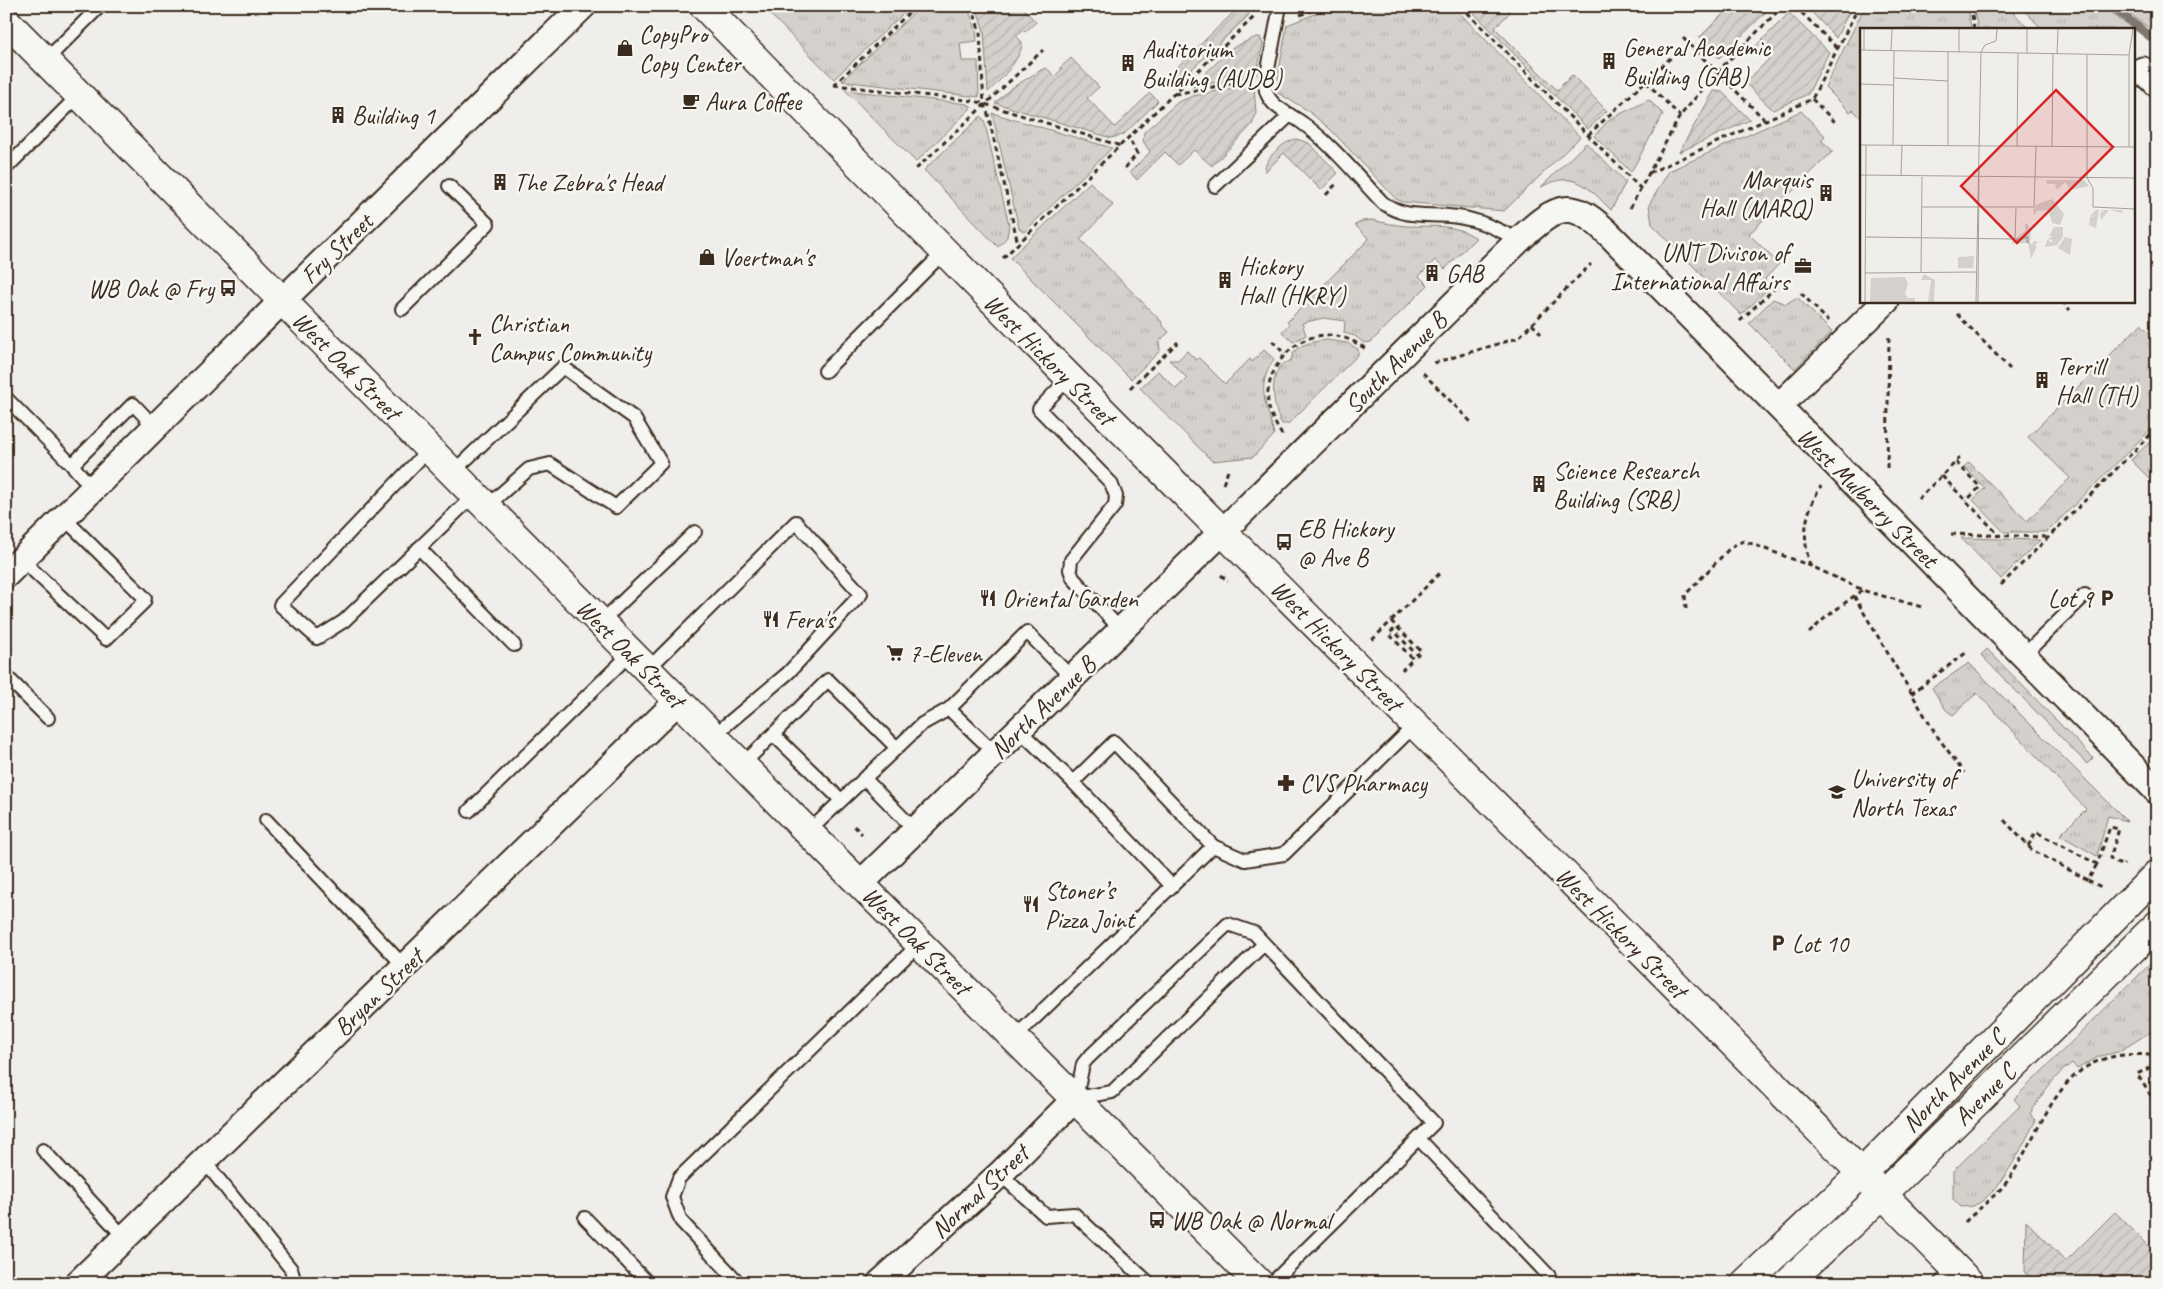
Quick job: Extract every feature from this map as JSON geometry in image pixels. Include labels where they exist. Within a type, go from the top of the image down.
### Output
[{"type":"main road","name":"West Hickory Street","points":[[704,6],[1069,378],[1883,1194],[1955,1278]]},
{"type":"main road","name":"West Oak Street","points":[[6,21],[808,832],[1076,1098],[1253,1280]]},
{"type":"main road","name":"North Avenue C","points":[[1745,1283],[1862,1173],[2157,874]]},
{"type":"main road","name":"Avenue C","points":[[1787,1283],[1883,1194],[2157,924]]},
{"type":"street","name":"Fry Street","points":[[14,568],[283,300],[583,6]]},
{"type":"street","points":[[2136,73],[2143,70],[2157,84]]},
{"type":"street","name":"South Avenue B","points":[[1223,531],[1519,240],[1554,212],[1576,209]]},
{"type":"street","name":"West Mulberry Street","points":[[1576,209],[1600,226],[2157,791]]},
{"type":"street","points":[[1779,406],[1885,302]]},
{"type":"street","name":"North Avenue B","points":[[860,884],[1223,531]]},
{"type":"street","name":"Bryan Street","points":[[78,1283],[678,700]]},
{"type":"street","name":"Normal Street","points":[[880,1283],[1000,1174],[1076,1098]]},
{"type":"lane","points":[[45,61],[100,6]]},
{"type":"lane","points":[[1280,6],[1266,77],[1266,94],[1272,103],[1318,136],[1383,203],[1396,212],[1413,215],[1456,216],[1474,220],[1519,240]]},
{"type":"lane","points":[[6,168],[79,95]]},
{"type":"lane","points":[[1215,186],[1290,115]]},
{"type":"lane","points":[[402,310],[488,224],[449,186]]},
{"type":"lane","points":[[825,371],[944,252]]},
{"type":"lane","points":[[429,449],[280,605],[317,638],[344,621],[419,548],[481,500],[529,469],[550,464],[616,507],[661,463],[634,418],[563,366],[453,472]]},
{"type":"lane","points":[[1069,378],[1039,409],[1111,484],[1116,496],[1115,505],[1071,560],[1070,570],[1073,578],[1121,630]]},
{"type":"lane","points":[[6,398],[93,489]]},
{"type":"lane","points":[[72,465],[132,404],[155,427]]},
{"type":"lane","points":[[14,568],[106,639],[144,602],[145,598],[64,518]]},
{"type":"lane","points":[[469,810],[796,522],[861,594],[788,673],[714,736]]},
{"type":"lane","points":[[601,622],[695,532]]},
{"type":"lane","points":[[419,548],[514,645]]},
{"type":"lane","points":[[2024,655],[2086,595]]},
{"type":"lane","points":[[808,832],[922,724],[949,709],[1027,632],[1072,678]]},
{"type":"lane","points":[[6,676],[48,718]]},
{"type":"lane","points":[[742,765],[828,680],[896,747]]},
{"type":"lane","points":[[949,709],[995,753]]},
{"type":"lane","points":[[1073,782],[1114,742],[1213,846],[1245,860],[1284,854],[1416,724]]},
{"type":"lane","points":[[1019,730],[1073,782],[1172,886]]},
{"type":"lane","points":[[774,735],[841,800]]},
{"type":"lane","points":[[864,778],[916,830]]},
{"type":"lane","points":[[266,820],[404,966]]},
{"type":"lane","points":[[1015,1037],[1213,846]]},
{"type":"lane","points":[[1253,1280],[1419,1139],[1434,1123],[1254,933],[1228,924],[1087,1059],[1083,1064],[1076,1098],[1112,1092],[1264,944]]},
{"type":"lane","points":[[739,1283],[681,1221],[672,1197],[679,1178],[920,943]]},
{"type":"lane","points":[[1419,1139],[1549,1276],[1549,1283]]},
{"type":"lane","points":[[43,1150],[125,1238]]},
{"type":"lane","points":[[204,1161],[290,1269],[295,1283]]},
{"type":"lane","points":[[1000,1174],[1046,1216],[1074,1214],[1149,1283]]},
{"type":"lane","points":[[585,1218],[648,1283]]},
{"type":"path","points":[[916,6],[834,85],[975,101],[1121,146]]},
{"type":"path","points":[[972,6],[980,34],[984,105],[1018,245]]},
{"type":"path","points":[[1461,6],[1641,189]]},
{"type":"path","points":[[1630,208],[1680,116],[1717,72],[1784,6]]},
{"type":"path","points":[[1795,6],[1837,48]]},
{"type":"path","points":[[1649,173],[1812,99],[1859,6]]},
{"type":"path","points":[[1971,6],[1974,28]]},
{"type":"path","points":[[1004,258],[1259,13]]},
{"type":"path","points":[[1683,38],[1765,120]]},
{"type":"path","points":[[916,169],[1043,50]]},
{"type":"path","points":[[1588,136],[1679,50]]},
{"type":"path","points":[[1174,95],[1266,77]]},
{"type":"path","points":[[1646,82],[1680,116]]},
{"type":"path","points":[[1812,99],[1837,124]]},
{"type":"path","points":[[1125,168],[1137,154],[1130,138]]},
{"type":"path","points":[[1326,195],[1338,183]]},
{"type":"path","points":[[1431,364],[1518,338],[1591,264]]},
{"type":"path","points":[[1740,321],[1778,285]]},
{"type":"path","points":[[1801,293],[1833,326]]},
{"type":"path","points":[[2063,302],[2070,310]]},
{"type":"path","points":[[1957,314],[2010,369]]},
{"type":"path","points":[[1532,324],[1541,334]]},
{"type":"path","points":[[1887,468],[1888,334]]},
{"type":"path","points":[[1283,435],[1272,417],[1268,394],[1271,375],[1285,354],[1304,341],[1316,336],[1328,335],[1347,339],[1368,350]]},
{"type":"path","points":[[1272,341],[1285,354]]},
{"type":"path","points":[[1130,388],[1178,342]]},
{"type":"path","points":[[1423,373],[1472,422]]},
{"type":"path","points":[[2001,585],[2157,428]]},
{"type":"path","points":[[1918,499],[1962,456]]},
{"type":"path","points":[[1956,462],[1980,487],[1966,501]]},
{"type":"path","points":[[1223,484],[1228,471]]},
{"type":"path","points":[[1942,476],[1999,536]]},
{"type":"path","points":[[1810,566],[1804,534],[1810,507],[1821,486]]},
{"type":"path","points":[[1951,534],[2049,537]]},
{"type":"path","points":[[1686,609],[1685,595],[1736,544],[1744,541],[1754,543],[1810,566],[1862,590],[1922,607]]},
{"type":"path","points":[[1372,640],[1442,571]]},
{"type":"path","points":[[1810,633],[1825,618],[1862,590]]},
{"type":"path","points":[[1854,596],[1935,733],[1964,773]]},
{"type":"path","points":[[1392,621],[1421,651],[1417,654],[1393,630],[1389,634],[1413,659],[1401,671]]},
{"type":"path","points":[[1911,694],[1967,652]]},
{"type":"path","points":[[2004,820],[2028,846],[2103,888]]},
{"type":"path","points":[[854,826],[862,834]]},
{"type":"path","points":[[2088,880],[2097,864],[2110,827],[2119,829],[2110,858],[2122,866],[2127,860]]},
{"type":"path","points":[[2028,846],[2036,832],[2097,864]]},
{"type":"path","points":[[1965,1222],[2010,1178],[2048,1107],[2072,1078],[2084,1068],[2114,1057],[2132,1055],[2157,1056]]},
{"type":"path","points":[[2151,1096],[2137,1074],[2157,1064]]},
{"type":"green space","points":[[762,6],[911,6],[834,79]]},
{"type":"green space","points":[[921,6],[967,6],[976,30],[977,41],[960,43],[962,61],[978,61],[979,97],[842,81]]},
{"type":"green space","points":[[976,6],[1021,6],[1036,22],[1025,32],[1023,30],[1016,36],[1022,42],[1019,55],[988,92],[984,31]]},
{"type":"green space","points":[[1240,6],[1249,6],[1248,16],[1173,87],[1165,79]]},
{"type":"green space","points":[[1335,6],[1453,6],[1580,137],[1504,211],[1403,202],[1396,199],[1330,129],[1307,110],[1278,93],[1278,76],[1287,25]]},
{"type":"green space","points":[[1467,6],[1505,6],[1510,12],[1495,28],[1557,90],[1572,75],[1607,111],[1588,129]]},
{"type":"green space","points":[[1731,6],[1772,6],[1719,58],[1699,38]]},
{"type":"green space","points":[[1806,6],[1852,6],[1836,38]]},
{"type":"green space","points":[[1865,6],[1968,6],[1971,28],[1860,28],[1860,117],[1853,110],[1850,112],[1825,87]]},
{"type":"green space","points":[[1973,6],[2007,6],[2028,28],[1978,28]]},
{"type":"green space","points":[[2020,6],[2102,6],[2132,28],[2041,28]]},
{"type":"green space","points":[[2120,6],[2146,6],[2157,13],[2157,34]]},
{"type":"green space","points":[[1789,13],[1829,52],[1808,94],[1773,110],[1745,83],[1769,59],[1756,46]]},
{"type":"green space","points":[[1260,37],[1263,44],[1256,75],[1191,87],[1232,48]]},
{"type":"green space","points":[[1071,58],[1099,87],[1087,98],[1115,127],[1150,93],[1158,101],[1123,135],[1111,138],[995,103],[1010,89],[1041,70],[1046,68],[1055,76],[1062,69],[1060,68]]},
{"type":"green space","points":[[1254,84],[1256,114],[1252,125],[1212,166],[1194,150],[1178,165],[1165,152],[1137,180],[1130,172],[1150,152],[1143,141],[1144,132],[1178,102],[1193,96]]},
{"type":"green space","points":[[845,90],[968,104],[972,107],[916,162]]},
{"type":"green space","points":[[1714,91],[1722,92],[1750,120],[1679,152]]},
{"type":"green space","points":[[1649,100],[1663,114],[1631,172],[1594,136],[1610,119]]},
{"type":"green space","points":[[1801,111],[1825,136],[1821,140],[1833,151],[1749,234],[1779,264],[1765,279],[1768,289],[1741,315],[1652,224],[1649,205],[1669,171]]},
{"type":"green space","points":[[992,113],[1112,148],[1024,232],[1019,228]]},
{"type":"green space","points":[[981,116],[984,120],[1009,225],[1007,237],[998,247],[924,170]]},
{"type":"green space","points":[[1296,139],[1309,143],[1338,173],[1321,190],[1284,153],[1265,172],[1267,162],[1275,151],[1291,140]]},
{"type":"green space","points":[[1586,143],[1626,182],[1611,210],[1588,188],[1572,180],[1553,182],[1541,187]]},
{"type":"green space","points":[[1090,182],[1113,205],[1080,239],[1162,322],[1161,324],[1169,332],[1159,342],[1160,351],[1131,379],[1010,258]]},
{"type":"green space","points":[[1372,220],[1403,226],[1451,228],[1468,233],[1476,238],[1445,269],[1435,260],[1419,276],[1428,285],[1371,342],[1364,343],[1355,336],[1344,333],[1345,321],[1323,318],[1302,323],[1306,335],[1293,342],[1282,332],[1289,324],[1287,322],[1369,239],[1355,225],[1363,221]]},
{"type":"green space","points":[[1797,297],[1832,332],[1795,369],[1749,323],[1773,299],[1786,304]]},
{"type":"green space","points":[[2141,324],[2157,340],[2157,423],[2047,532],[2004,532],[1973,500],[1985,488],[1964,467],[1969,462],[2027,521],[2070,478],[2028,437]]},
{"type":"green space","points":[[1327,340],[1347,343],[1358,349],[1358,355],[1288,424],[1282,424],[1274,402],[1274,383],[1279,368],[1291,360],[1293,353],[1300,346]]},
{"type":"green space","points":[[1264,350],[1274,359],[1265,380],[1264,397],[1274,435],[1253,457],[1212,461],[1140,388],[1158,371],[1176,389],[1187,378],[1169,360],[1178,360],[1187,351],[1196,360],[1199,358],[1225,384],[1250,359],[1252,362]]},
{"type":"green space","points":[[2157,435],[2157,472],[2150,479],[2131,460]]},
{"type":"green space","points":[[1961,538],[2040,540],[2001,579]]},
{"type":"green space","points":[[1987,649],[2093,758],[2087,764],[1981,655]]},
{"type":"green space","points":[[1969,663],[2127,821],[2108,816],[2097,856],[2060,835],[2086,809],[1977,693],[1953,715],[1946,710],[1932,688]]},
{"type":"green space","points":[[2149,965],[2157,967],[2157,1028],[2118,1052],[2100,1056],[2077,1069],[2072,1063],[2065,1068],[2048,1086],[2030,1114],[2036,1120],[2001,1181],[1983,1200],[1973,1206],[1961,1207],[1953,1199],[1953,1171],[2020,1106],[2014,1099]]},
{"type":"green space","points":[[2115,1212],[2157,1254],[2157,1283],[2036,1283],[2025,1273],[2026,1221],[2066,1261]]},
{"type":"waterway","points":[[2111,6],[2151,37]]},
{"type":"place","name":"CopyPro Copy Center","points":[[625,48]]},
{"type":"place","name":"General Academic Building (GAB)","points":[[1609,61]]},
{"type":"place","name":"Auditorium Building (AUDB)","points":[[1128,63]]},
{"type":"place","name":"Aura Coffee","points":[[691,101]]},
{"type":"place","name":"Building 1","points":[[338,115]]},
{"type":"place","name":"The Zebra's Head","points":[[500,182]]},
{"type":"place","name":"Marquis Hall (MARQ)","points":[[1826,193]]},
{"type":"place","name":"Voertman's","points":[[707,257]]},
{"type":"place","name":"UNT Divison of International Affairs","points":[[1803,266]]},
{"type":"place","name":"GAB","points":[[1432,273]]},
{"type":"place","name":"Hickory Hall (HKRY)","points":[[1225,280]]},
{"type":"place","name":"WB Oak @ Fry","points":[[228,288]]},
{"type":"place","name":"Christian Campus Community","points":[[475,337]]},
{"type":"place","name":"Terrill Hall (TH)","points":[[2042,380]]},
{"type":"place","name":"Science Research Building (SRB)","points":[[1539,484]]},
{"type":"place","name":"EB Hickory @ Ave B","points":[[1284,542]]},
{"type":"place","name":"Oriental Garden","points":[[988,598]]},
{"type":"place","name":"Lot 9","points":[[2107,598]]},
{"type":"place","name":"Fera's","points":[[771,619]]},
{"type":"place","name":"7-Eleven","points":[[895,653]]},
{"type":"place","name":"CVS Pharmacy","points":[[1286,783]]},
{"type":"place","name":"University of North Texas","points":[[1837,792]]},
{"type":"place","name":"Stoner’s Pizza Joint","points":[[1031,904]]},
{"type":"place","name":"Lot 10","points":[[1778,943]]},
{"type":"place","name":"WB Oak @ Normal","points":[[1157,1220]]}]
